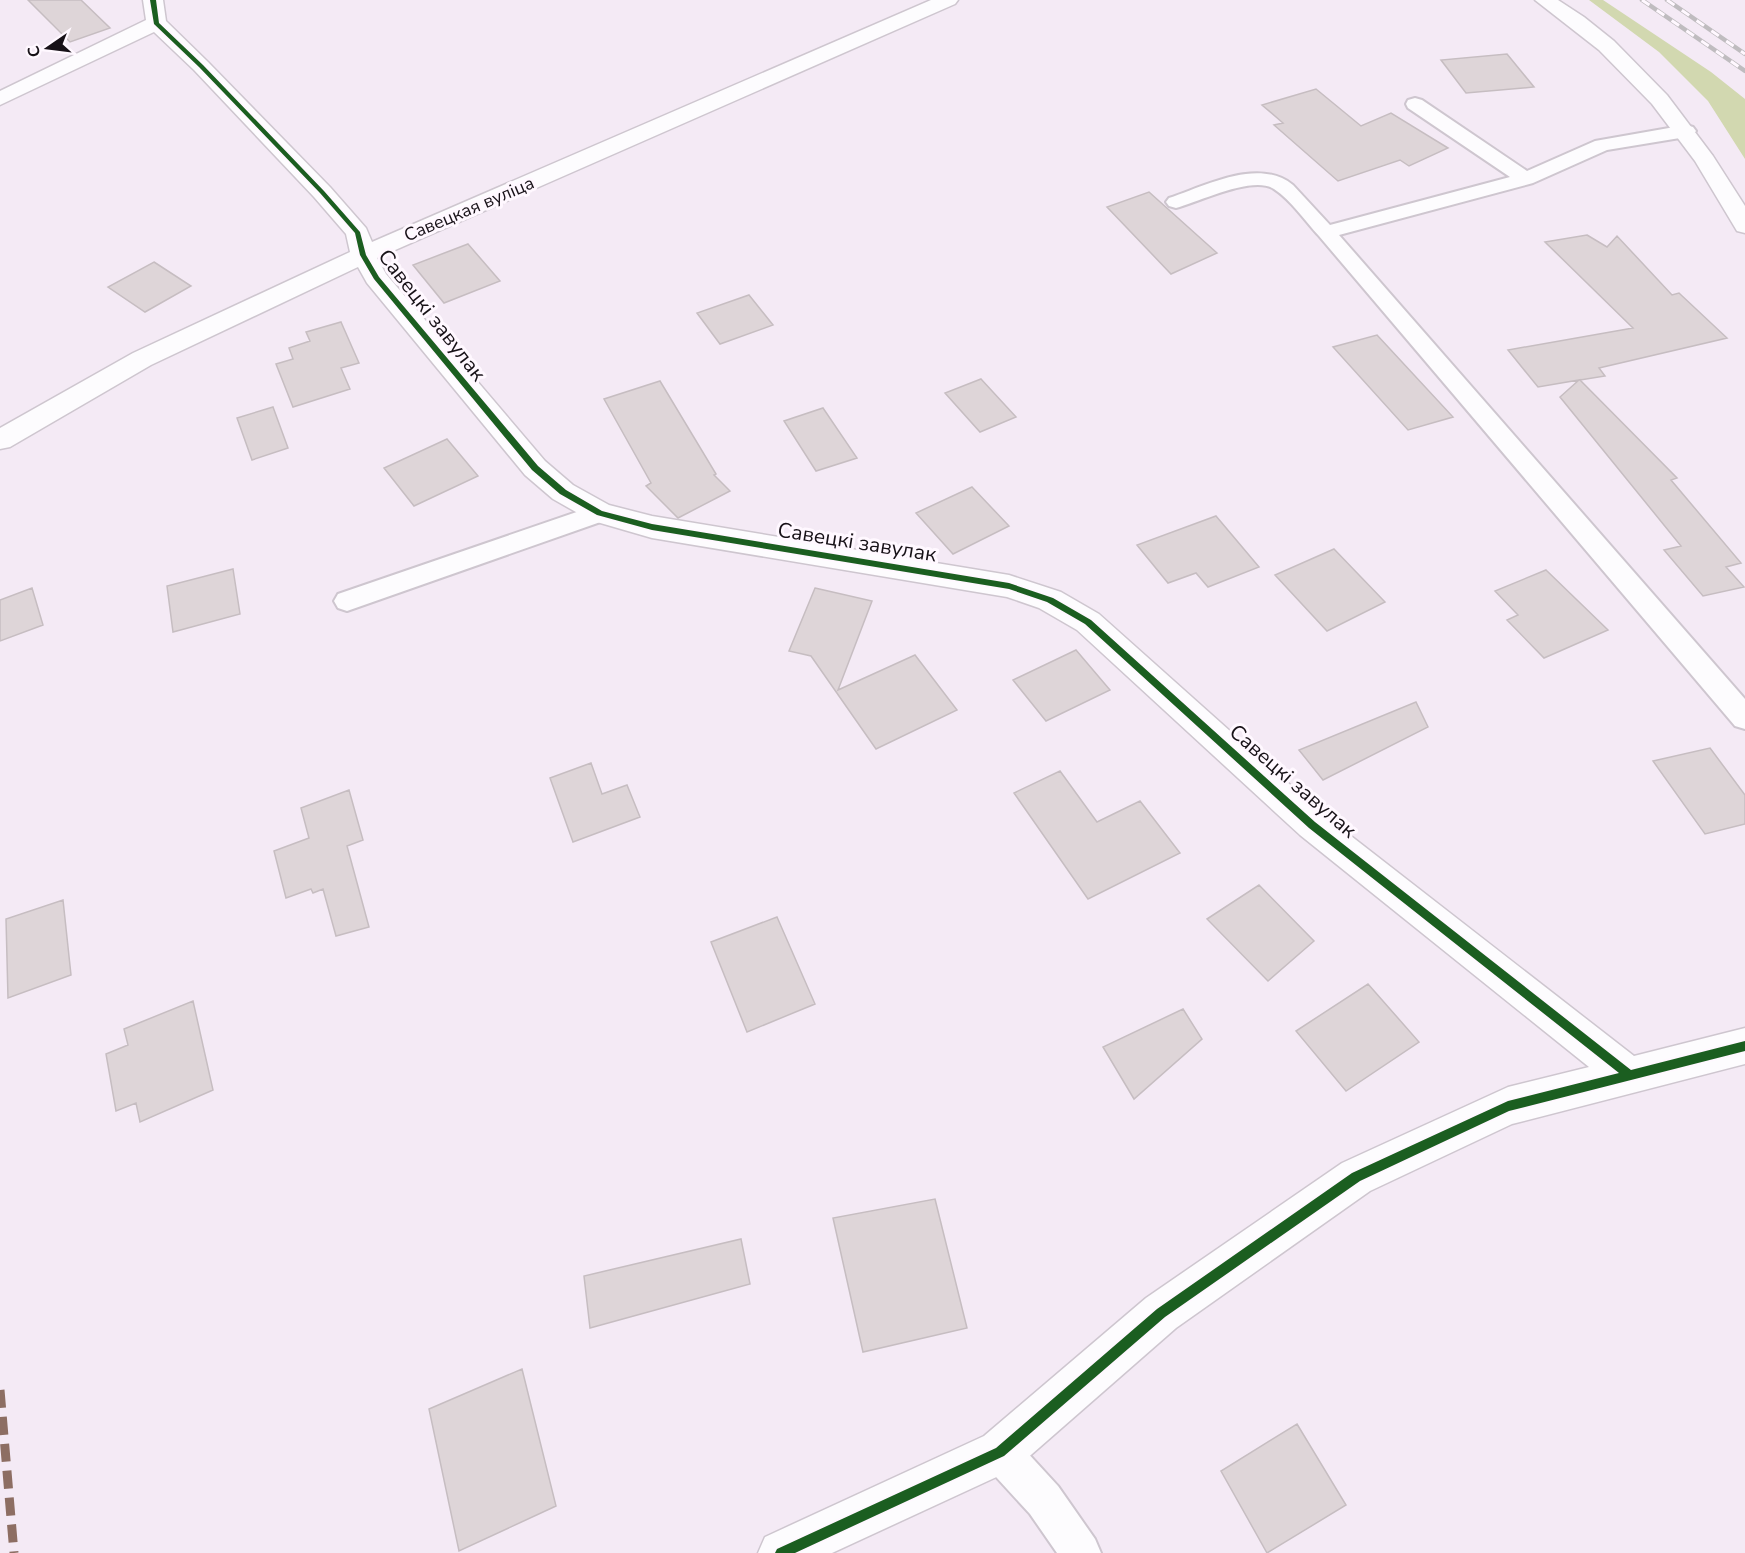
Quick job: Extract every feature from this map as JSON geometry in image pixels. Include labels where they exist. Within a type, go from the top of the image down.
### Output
[{"type":"street","name":"Савецкая вуліца","points":[[0,440],[142,359],[363,255],[948,0]]},
{"type":"street","points":[[1545,0],[1587,30],[1659,97],[1720,180],[1745,226]]},
{"type":"street","name":"Савецкі завулак","points":[[154,12],[201,66],[322,192],[358,233],[363,255],[376,278],[400,309],[535,468],[563,492],[600,513],[652,526],[1010,586],[1050,600],[1088,622],[1312,825],[1628,1074]]},
{"type":"street","points":[[0,99],[154,12]]},
{"type":"street","points":[[782,1553],[1000,1452],[1161,1313],[1356,1178],[1508,1106],[1745,1046]]},
{"type":"lane","points":[[1415,104],[1526,179]]},
{"type":"lane","points":[[1326,232],[1526,179],[1602,146],[1686,131]]},
{"type":"lane","points":[[1176,202],[1250,180],[1264,178],[1281,184],[1326,232],[1745,717]]},
{"type":"lane","points":[[347,601],[600,513]]},
{"type":"lane","points":[[1000,1452],[1044,1500],[1081,1553]]},
{"type":"green space","points":[[1589,0],[1603,0],[1711,72],[1745,99],[1745,159],[1708,101],[1659,52]]},
{"type":"building","points":[[28,0],[81,0],[110,28],[70,42]]},
{"type":"building","points":[[1507,54],[1534,87],[1466,93],[1441,60]]},
{"type":"building","points":[[1316,89],[1361,126],[1391,113],[1448,148],[1409,166],[1400,160],[1338,181],[1274,125],[1283,123],[1262,105]]},
{"type":"building","points":[[1149,192],[1217,253],[1171,274],[1107,207]]},
{"type":"building","points":[[1587,235],[1607,247],[1617,236],[1672,295],[1679,293],[1727,338],[1599,368],[1605,376],[1580,380],[1677,478],[1671,480],[1741,563],[1726,567],[1744,587],[1703,596],[1664,550],[1681,546],[1560,397],[1579,380],[1538,387],[1508,350],[1633,328],[1545,242]]},
{"type":"building","points":[[468,244],[500,281],[444,303],[413,265]]},
{"type":"building","points":[[154,262],[191,286],[145,312],[108,287]]},
{"type":"building","points":[[749,295],[773,325],[720,344],[697,313]]},
{"type":"building","points":[[341,322],[359,363],[341,368],[350,389],[293,407],[276,364],[293,359],[289,348],[310,341],[306,332]]},
{"type":"building","points":[[1377,335],[1453,417],[1408,430],[1333,347]]},
{"type":"building","points":[[981,379],[1016,417],[980,432],[945,393]]},
{"type":"building","points":[[660,381],[716,474],[714,475],[730,491],[678,518],[646,486],[651,483],[604,399]]},
{"type":"building","points":[[273,407],[288,448],[252,460],[237,418]]},
{"type":"building","points":[[823,408],[857,458],[816,471],[784,421]]},
{"type":"building","points":[[447,439],[478,476],[414,506],[384,468]]},
{"type":"building","points":[[972,487],[1009,526],[953,554],[916,513]]},
{"type":"building","points":[[1216,516],[1259,567],[1208,587],[1196,573],[1168,583],[1137,545]]},
{"type":"building","points":[[1334,549],[1385,602],[1327,631],[1275,575]]},
{"type":"building","points":[[233,569],[240,614],[173,632],[167,586]]},
{"type":"building","points":[[1546,570],[1608,630],[1544,658],[1507,620],[1518,615],[1495,591]]},
{"type":"building","points":[[32,588],[43,625],[0,641],[0,600]]},
{"type":"building","points":[[815,588],[872,601],[838,690],[915,655],[957,710],[876,749],[811,656],[789,651]]},
{"type":"building","points":[[1076,650],[1110,690],[1046,721],[1013,680]]},
{"type":"building","points":[[1416,702],[1428,727],[1323,780],[1299,750]]},
{"type":"building","points":[[1710,748],[1745,795],[1745,824],[1705,834],[1653,761]]},
{"type":"building","points":[[591,763],[602,794],[627,785],[640,817],[573,842],[550,778]]},
{"type":"building","points":[[1060,771],[1097,822],[1140,801],[1180,853],[1088,899],[1014,793]]},
{"type":"building","points":[[349,790],[363,840],[347,846],[369,927],[336,936],[323,889],[313,893],[311,889],[286,898],[274,851],[309,838],[301,808]]},
{"type":"building","points":[[1259,885],[1314,941],[1268,981],[1207,919]]},
{"type":"building","points":[[63,900],[71,975],[8,998],[6,919]]},
{"type":"building","points":[[777,917],[815,1004],[747,1032],[711,942]]},
{"type":"building","points":[[1368,984],[1419,1042],[1346,1091],[1296,1031]]},
{"type":"building","points":[[193,1001],[213,1090],[140,1122],[136,1103],[116,1111],[106,1054],[128,1045],[124,1029]]},
{"type":"building","points":[[1183,1009],[1202,1039],[1134,1099],[1103,1047]]},
{"type":"building","points":[[935,1199],[967,1328],[863,1352],[833,1218]]},
{"type":"building","points":[[741,1239],[750,1284],[590,1328],[584,1276]]},
{"type":"building","points":[[522,1369],[556,1506],[459,1551],[429,1409]]},
{"type":"building","points":[[1297,1424],[1346,1505],[1267,1553],[1221,1471]]},
{"type":"railway","points":[[1642,0],[1745,71]]},
{"type":"railway","points":[[1667,0],[1745,54]]},
{"type":"marked path","points":[[0,1390],[14,1553]]},
{"type":"cycle path","points":[[153,0],[156,23],[201,66],[322,192],[358,233],[363,255],[376,278],[535,468],[563,492],[600,513],[652,527],[1009,586],[1050,600],[1088,622],[1312,825],[1628,1074]]},
{"type":"cycle path","points":[[781,1553],[1000,1452],[1161,1313],[1356,1177],[1508,1106],[1745,1046]]}]
